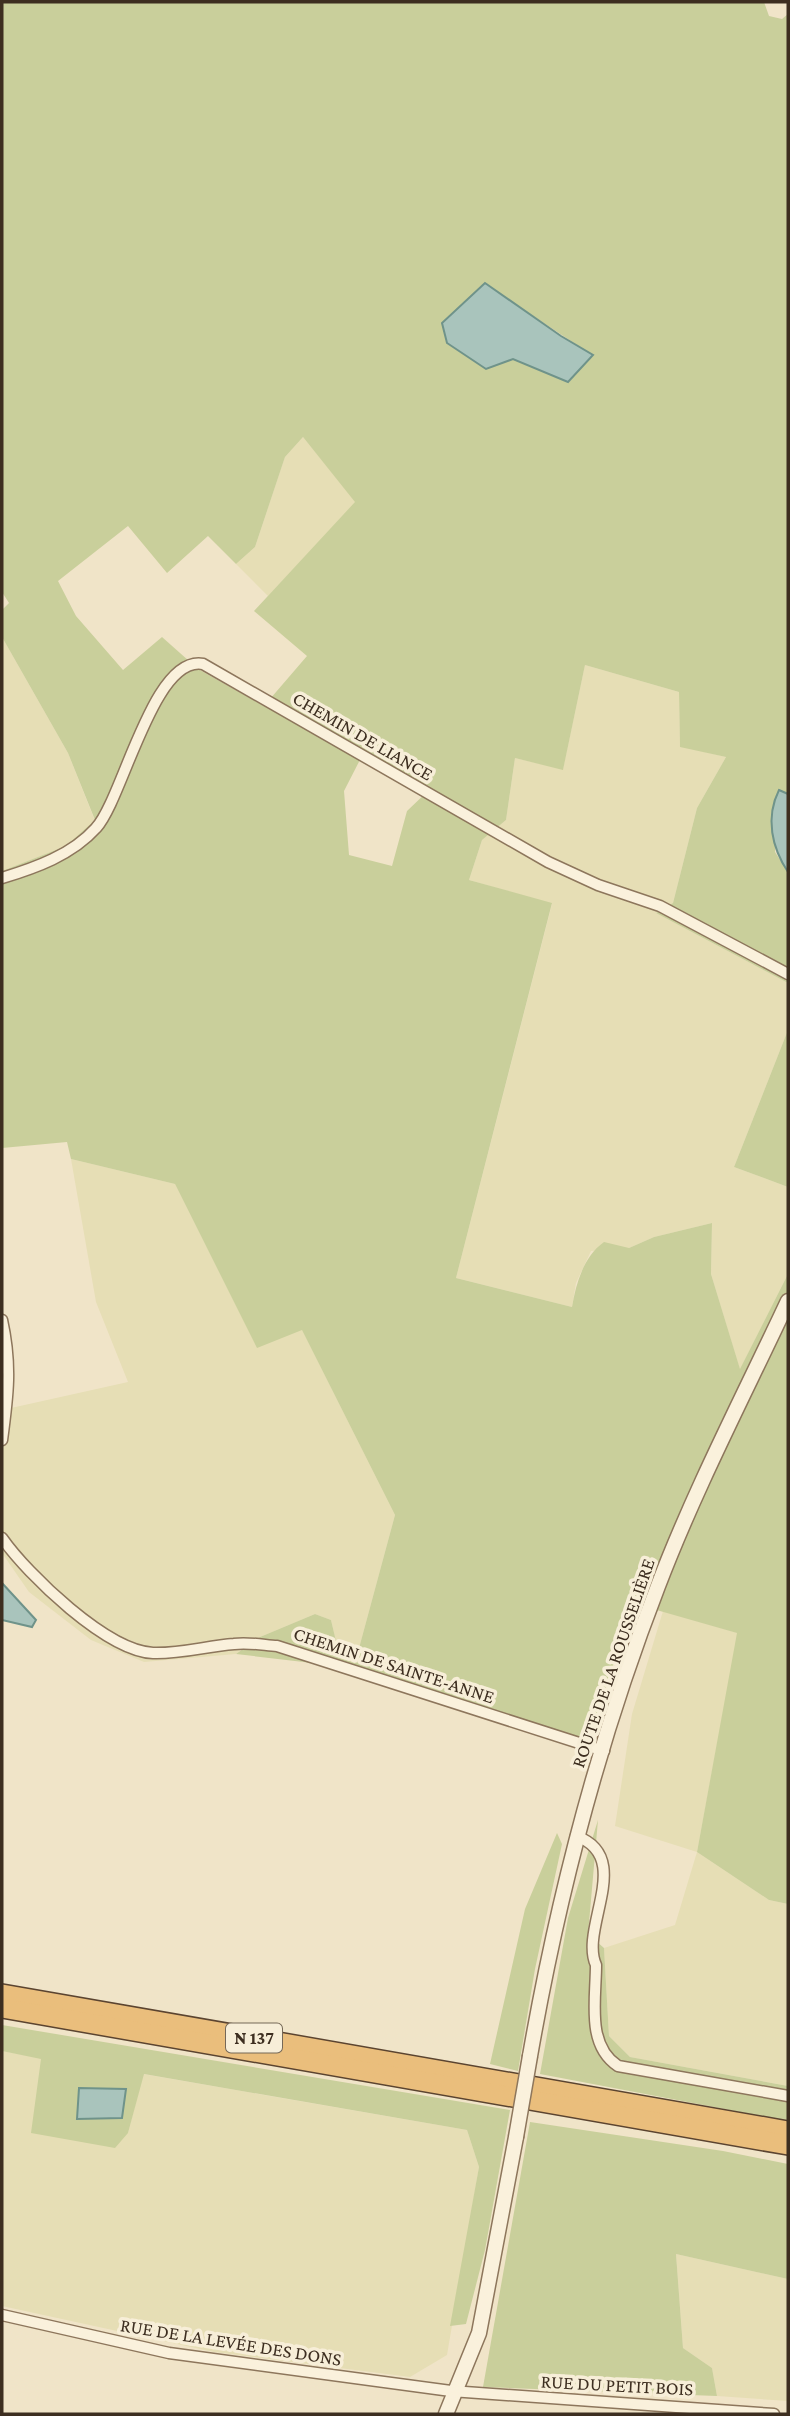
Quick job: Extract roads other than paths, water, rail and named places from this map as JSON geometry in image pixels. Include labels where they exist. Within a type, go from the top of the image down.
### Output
[{"type":"highway","name":"N 137","points":[[2,1994],[788,2131]]},
{"type":"highway","name":"N 137","points":[[2,2008],[788,2145]]},
{"type":"street","name":"CHEMIN DE LIANCE","points":[[2,878],[35,869],[71,849],[98,827],[141,734],[169,682],[185,666],[195,663],[203,664],[548,862],[598,885],[660,906],[788,974]]},
{"type":"street","name":"ROUTE DE LA ROUSSELIÈRE","points":[[446,2414],[458,2392],[484,2317],[551,1938],[576,1836],[667,1563],[788,1301]]},
{"type":"street","points":[[2,1321],[10,1375],[2,1440]]},
{"type":"street","name":"CHEMIN DE SAINTE-ANNE","points":[[2,1538],[41,1585],[86,1620],[139,1651],[155,1653],[237,1643],[277,1646],[604,1751]]},
{"type":"street","points":[[576,1836],[598,1850],[603,1861],[601,1900],[591,1956],[596,1965],[596,2032],[600,2049],[618,2066],[788,2096]]},
{"type":"street","name":"RUE DE LA LEVÉE DES DONS","points":[[2,2315],[169,2353],[458,2392]]},
{"type":"street","name":"RUE DU PETIT BOIS","points":[[458,2392],[644,2409],[774,2414]]},
{"type":"water","points":[[485,283],[593,355],[568,382],[513,359],[486,369],[447,343],[442,323]]},
{"type":"water","points":[[779,790],[788,794],[788,872],[774,843],[772,832],[772,811]]},
{"type":"water","points":[[2,1583],[36,1620],[32,1627],[2,1620]]},
{"type":"water","points":[[79,2088],[126,2089],[122,2118],[77,2119]]}]
